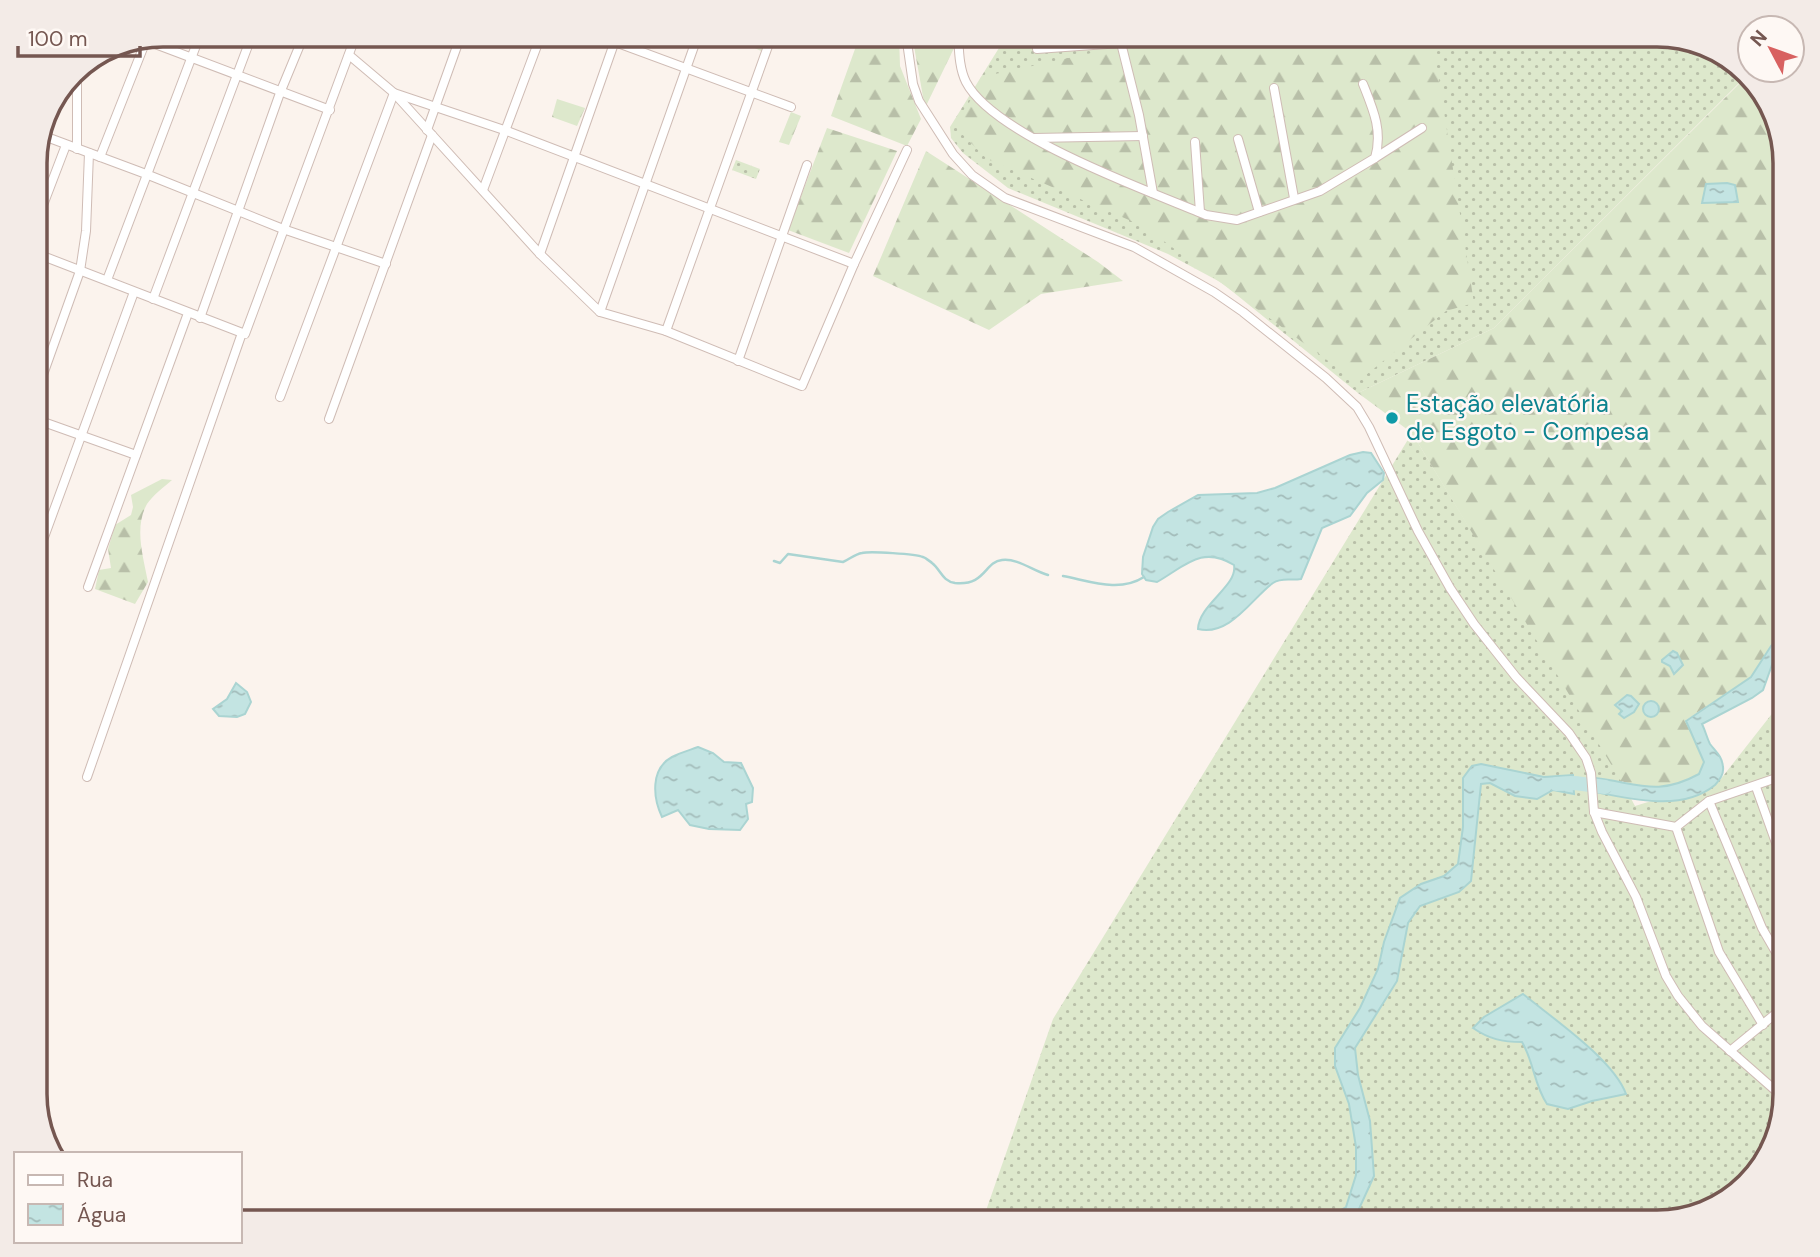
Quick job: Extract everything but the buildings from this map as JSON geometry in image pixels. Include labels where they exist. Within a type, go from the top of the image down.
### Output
[{"type":"street","points":[[162,47],[330,110]]},
{"type":"street","points":[[107,280],[196,47]]},
{"type":"street","points":[[153,299],[248,47]]},
{"type":"street","points":[[200,318],[299,47]]},
{"type":"street","points":[[87,777],[244,333],[352,47]]},
{"type":"street","points":[[329,419],[386,264],[457,47]]},
{"type":"street","points":[[483,190],[537,47]]},
{"type":"street","points":[[540,254],[613,47]]},
{"type":"street","points":[[636,47],[685,69],[791,107]]},
{"type":"street","points":[[600,312],[643,183],[693,47]]},
{"type":"street","points":[[666,331],[768,47]]},
{"type":"street","points":[[908,47],[913,84],[919,100],[953,154],[972,175],[1004,198],[1093,229],[1170,265],[1243,312],[1347,397],[1368,427],[1408,512],[1450,588],[1474,624],[1516,677],[1580,748],[1589,765],[1594,812],[1636,897],[1666,976],[1678,996],[1702,1026],[1773,1087]]},
{"type":"street","points":[[959,47],[966,82],[984,104],[1029,138],[1200,212],[1237,220],[1320,191],[1422,128]]},
{"type":"street","points":[[1037,49],[1054,47]]},
{"type":"street","points":[[1122,47],[1153,193]]},
{"type":"street","points":[[100,157],[142,49]]},
{"type":"street","points":[[349,55],[394,93],[540,254],[600,312],[666,331],[802,386],[907,150]]},
{"type":"street","points":[[1363,84],[1378,128],[1379,145],[1375,158]]},
{"type":"street","points":[[76,87],[77,149]]},
{"type":"street","points":[[1274,88],[1294,198]]},
{"type":"street","points":[[394,93],[575,156],[854,264]]},
{"type":"street","points":[[280,397],[394,93]]},
{"type":"street","points":[[1029,138],[1143,136]]},
{"type":"street","points":[[50,138],[283,229],[386,264]]},
{"type":"street","points":[[1238,139],[1259,212]]},
{"type":"street","points":[[1195,142],[1200,212]]},
{"type":"street","points":[[47,195],[66,145]]},
{"type":"street","points":[[47,363],[80,271],[88,210],[89,153]]},
{"type":"street","points":[[738,361],[807,165]]},
{"type":"street","points":[[47,258],[244,333]]},
{"type":"street","points":[[47,529],[134,292]]},
{"type":"street","points":[[88,587],[188,313]]},
{"type":"street","points":[[47,423],[136,455]]},
{"type":"street","points":[[1594,812],[1676,827],[1709,802],[1773,780]]},
{"type":"street","points":[[1756,787],[1773,834]]},
{"type":"street","points":[[1709,802],[1762,928],[1773,947]]},
{"type":"street","points":[[1676,827],[1719,952],[1763,1026]]},
{"type":"street","points":[[1730,1051],[1773,1017]]},
{"type":"green space","points":[[856,47],[899,47],[900,66],[921,119],[907,146],[831,116]]},
{"type":"green space","points":[[914,47],[955,47],[925,108]]},
{"type":"green space","points":[[1000,47],[1656,47],[1694,53],[1708,59],[1733,76],[1738,84],[1494,328],[1358,393],[1222,283],[1168,254],[1008,188],[963,153],[951,138],[950,127]]},
{"type":"green space","points":[[1119,47],[1434,47],[1474,303],[1446,311],[1357,382],[1143,226],[987,159],[957,129],[981,77]]},
{"type":"green space","points":[[1739,84],[1744,87],[1767,126],[1773,164],[1773,644],[1751,677],[1686,720],[1704,762],[1699,774],[1661,787],[1621,781],[1412,433],[1358,393],[1494,328]]},
{"type":"green space","points":[[557,99],[585,108],[577,126],[552,117]]},
{"type":"green space","points":[[791,112],[801,116],[789,145],[779,142]]},
{"type":"green space","points":[[827,128],[897,151],[849,253],[788,230]]},
{"type":"green space","points":[[926,151],[1123,281],[1041,294],[989,330],[873,276]]},
{"type":"green space","points":[[736,160],[760,169],[756,179],[732,170]]},
{"type":"green space","points":[[1412,433],[1612,763],[1635,806],[1720,780],[1773,712],[1772,1109],[1761,1145],[1744,1170],[1715,1194],[1701,1201],[1672,1209],[1656,1210],[986,1210],[1053,1019]]},
{"type":"green space","points":[[162,479],[172,480],[147,504],[141,522],[141,542],[148,582],[135,604],[95,589],[99,570],[111,568],[108,549],[115,525],[131,515],[131,495]]},
{"type":"water","points":[[1706,184],[1735,185],[1738,202],[1702,203]]},
{"type":"water","points":[[1363,452],[1371,453],[1384,473],[1383,480],[1367,493],[1350,516],[1322,528],[1301,579],[1276,581],[1231,622],[1210,630],[1198,629],[1205,611],[1234,573],[1234,565],[1223,559],[1203,557],[1194,560],[1157,582],[1146,580],[1142,574],[1143,557],[1158,519],[1198,495],[1257,493]]},
{"type":"water","points":[[1773,644],[1773,662],[1763,690],[1702,724],[1722,763],[1722,774],[1715,785],[1702,793],[1673,801],[1641,800],[1595,792],[1595,778],[1659,787],[1699,774],[1704,762],[1686,721],[1751,677]]},
{"type":"water","points":[[1673,651],[1683,665],[1674,674],[1670,666],[1662,662]]},
{"type":"water","points":[[236,683],[247,692],[251,702],[245,714],[237,717],[219,716],[213,709],[227,699]]},
{"type":"water","points":[[1627,695],[1639,704],[1634,712],[1624,718],[1619,714],[1622,711],[1615,705]]},
{"type":"water","points":[[1648,701],[1654,701],[1659,709],[1657,715],[1648,717],[1643,712],[1643,706]]},
{"type":"water","points":[[698,747],[713,753],[724,762],[741,763],[753,788],[752,802],[746,804],[748,819],[740,830],[690,825],[678,810],[662,817],[655,793],[660,769],[672,757]]},
{"type":"water","points":[[1481,764],[1544,777],[1573,775],[1574,794],[1553,790],[1537,799],[1515,796],[1490,783],[1481,784],[1471,881],[1459,892],[1420,906],[1408,923],[1397,981],[1355,1048],[1358,1075],[1370,1121],[1374,1176],[1358,1210],[1341,1210],[1346,1207],[1356,1175],[1356,1147],[1349,1104],[1335,1066],[1335,1048],[1360,1008],[1378,969],[1384,942],[1400,898],[1421,884],[1444,876],[1458,864],[1463,827],[1463,778],[1472,766]]},
{"type":"water","points":[[1523,994],[1595,1053],[1619,1081],[1626,1094],[1568,1109],[1547,1104],[1522,1042],[1496,1039],[1473,1028],[1484,1017]]},
{"type":"waterway","points":[[774,561],[780,563],[788,554],[843,562],[867,552],[924,557],[947,580],[955,583],[973,581],[991,565],[1002,560],[1020,563],[1048,575]]},
{"type":"waterway","points":[[1063,576],[1115,585],[1134,582],[1144,577]]},
{"type":"waterway","points":[[1556,784],[1575,783],[1605,787]]},
{"type":"place","name":"Estação elevatória de Esgoto - Compesa","points":[[1392,418]]}]
